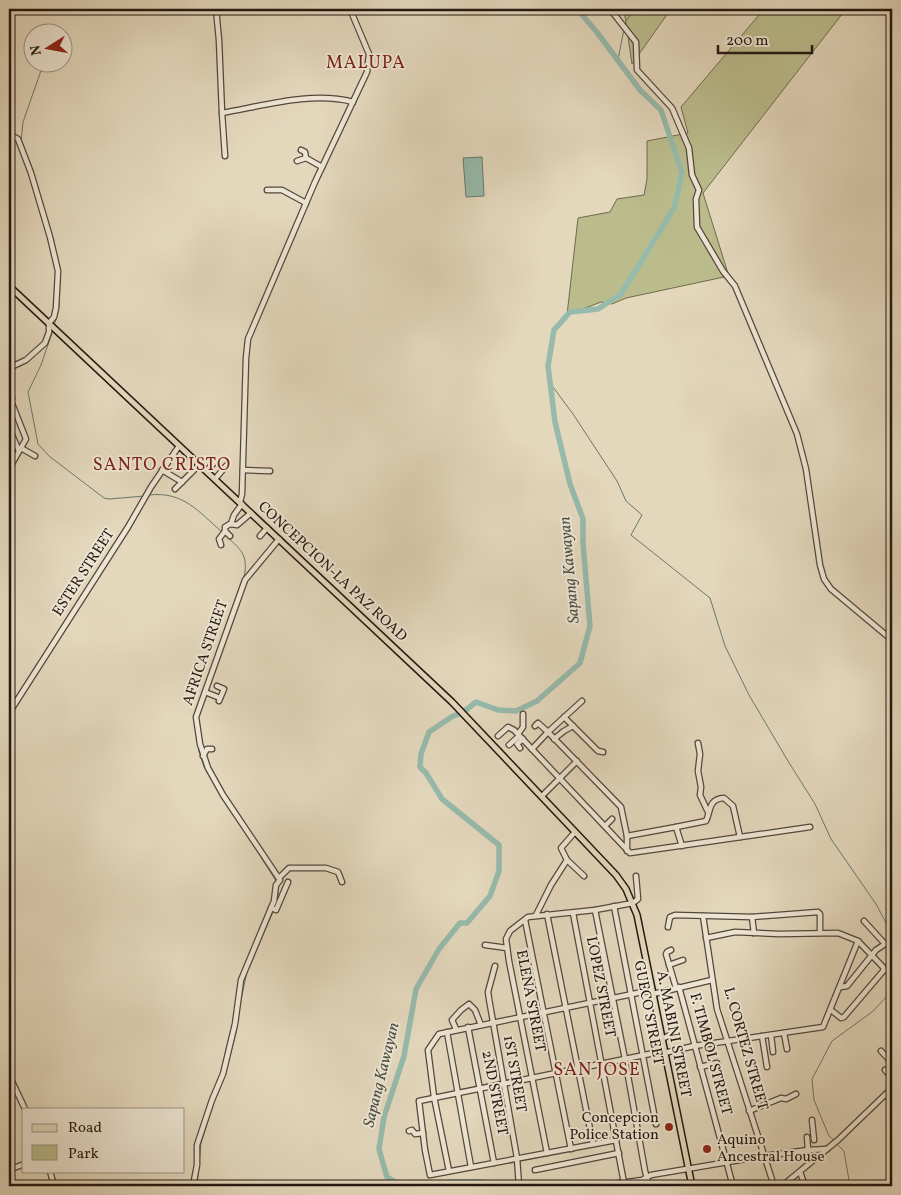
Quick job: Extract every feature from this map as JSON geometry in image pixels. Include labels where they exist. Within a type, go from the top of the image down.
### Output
[{"type":"main road","name":"CONCEPCION-LA PAZ ROAD","points":[[9,286],[456,706],[616,875],[626,889]]},
{"type":"main road","name":"A. MABINI STREET","points":[[626,889],[633,903],[692,1186]]},
{"type":"street","points":[[216,9],[225,156]]},
{"type":"street","points":[[231,524],[241,503],[244,384],[248,339],[306,202],[367,72],[370,58],[350,9]]},
{"type":"street","points":[[610,9],[636,42],[637,70],[670,106],[678,121],[689,148],[692,175],[699,190],[696,199],[697,227],[723,271],[735,286],[797,434],[806,470],[820,565],[824,579],[831,589],[892,640]]},
{"type":"street","points":[[222,113],[312,99],[341,99],[353,102]]},
{"type":"street","points":[[9,134],[18,139],[28,165],[57,263],[58,288],[54,318],[49,324],[47,338],[41,348],[26,360],[9,368]]},
{"type":"street","points":[[301,150],[305,152],[306,158]]},
{"type":"street","points":[[297,161],[306,158],[322,167]]},
{"type":"street","points":[[267,190],[282,190],[306,202]]},
{"type":"street","points":[[9,390],[12,398],[10,401],[26,439],[10,467]]},
{"type":"street","points":[[9,428],[20,449],[35,456]]},
{"type":"street","name":"ESTER STREET","points":[[9,713],[179,446]]},
{"type":"street","points":[[9,459],[10,467]]},
{"type":"street","points":[[206,471],[214,463]]},
{"type":"street","points":[[176,489],[199,465]]},
{"type":"street","points":[[215,479],[226,466]]},
{"type":"street","points":[[162,470],[182,482]]},
{"type":"street","points":[[243,470],[270,470]]},
{"type":"street","points":[[221,545],[220,538],[225,527],[237,524],[251,513]]},
{"type":"street","points":[[260,536],[267,528]]},
{"type":"street","points":[[224,532],[230,536]]},
{"type":"street","name":"AFRICA STREET","points":[[278,882],[213,778],[202,756],[196,717],[245,580],[279,539]]},
{"type":"street","points":[[204,692],[219,699],[224,689],[216,686]]},
{"type":"street","points":[[532,749],[582,701]]},
{"type":"street","points":[[520,748],[517,744],[523,727],[524,714]]},
{"type":"street","points":[[564,717],[598,751],[604,752]]},
{"type":"street","points":[[535,726],[538,723],[548,732],[622,807],[627,836],[627,851]]},
{"type":"street","points":[[554,738],[573,726]]},
{"type":"street","points":[[498,736],[510,727],[630,853],[810,827]]},
{"type":"street","points":[[509,745],[520,736]]},
{"type":"street","points":[[698,743],[700,754],[698,771],[701,787],[700,795],[708,814]]},
{"type":"street","points":[[202,756],[207,749],[212,749]]},
{"type":"street","points":[[542,796],[577,762]]},
{"type":"street","points":[[627,836],[706,821],[711,805],[719,798],[724,798],[733,806],[740,837]]},
{"type":"street","points":[[234,802],[234,811]]},
{"type":"street","points":[[605,826],[612,819]]},
{"type":"street","points":[[676,827],[682,846]]},
{"type":"street","points":[[575,832],[561,848],[567,860],[584,876]]},
{"type":"street","points":[[536,915],[551,885],[567,860]]},
{"type":"street","points":[[193,1186],[197,1161],[197,1145],[210,1106],[224,1074],[235,1024],[241,980],[273,909],[278,882],[287,868],[326,868],[338,872],[342,882]]},
{"type":"street","points":[[486,945],[507,945],[506,939],[510,931],[530,916],[572,913],[633,903],[638,899],[636,876]]},
{"type":"street","points":[[273,909],[276,910],[278,907],[288,882]]},
{"type":"street","name":"GUECO STREET","points":[[614,906],[656,1124]]},
{"type":"street","points":[[595,910],[649,1186]]},
{"type":"street","points":[[668,927],[672,915],[752,917],[818,912],[820,914],[820,933]]},
{"type":"street","name":"LOPEZ STREET","points":[[572,913],[624,1183]]},
{"type":"street","points":[[547,914],[593,1144]]},
{"type":"street","name":"L. CORTEZ STREET","points":[[703,916],[716,1003],[774,1186]]},
{"type":"street","points":[[752,917],[754,933]]},
{"type":"street","points":[[525,920],[571,1149]]},
{"type":"street","points":[[840,987],[847,986],[872,955],[885,944],[864,920]]},
{"type":"street","points":[[706,938],[734,932],[841,933],[858,941],[884,970],[844,1017],[841,1018],[831,1010]]},
{"type":"street","points":[[616,1140],[430,1175],[419,1101],[420,1099],[644,1055],[823,1027],[858,941]]},
{"type":"street","name":"ELENA STREET","points":[[507,945],[547,1153]]},
{"type":"street","points":[[671,950],[666,953],[669,965],[683,960]]},
{"type":"street","name":"F. TIMBOL STREET","points":[[669,965],[678,987],[733,1186]]},
{"type":"street","name":"1ST STREET","points":[[495,966],[488,992],[517,1158],[519,1186]]},
{"type":"street","points":[[450,1171],[434,1097],[428,1047],[439,1034],[456,1029],[712,980]]},
{"type":"street","points":[[456,1029],[452,1020],[468,1004],[475,1010],[481,1025]]},
{"type":"street","points":[[662,1039],[672,1033],[674,1015]]},
{"type":"street","name":"2ND STREET","points":[[468,1027],[494,1162]]},
{"type":"street","points":[[447,1032],[471,1167]]},
{"type":"street","points":[[784,1033],[787,1049]]},
{"type":"street","points":[[771,1035],[773,1052]]},
{"type":"street","points":[[762,1036],[767,1067]]},
{"type":"street","points":[[881,1051],[892,1063]]},
{"type":"street","points":[[700,1067],[717,1063]]},
{"type":"street","points":[[885,1070],[892,1078]]},
{"type":"street","points":[[9,1075],[25,1108]]},
{"type":"street","points":[[782,1186],[838,1140],[892,1088]]},
{"type":"street","points":[[750,1111],[796,1094]]},
{"type":"street","points":[[812,1120],[814,1145]]},
{"type":"street","points":[[409,1131],[412,1130],[415,1134],[423,1133]]},
{"type":"street","points":[[807,1137],[808,1150]]},
{"type":"street","points":[[814,1145],[827,1149]]},
{"type":"street","points":[[597,1186],[642,1180],[647,1176],[727,1162],[808,1150],[814,1145]]},
{"type":"street","points":[[535,1170],[619,1153]]},
{"type":"street","points":[[9,1170],[22,1165]]},
{"type":"street","points":[[50,1172],[54,1186]]},
{"type":"street","points":[[800,1172],[805,1186]]},
{"type":"green space","points":[[671,9],[632,64],[624,10]]},
{"type":"green space","points":[[764,9],[846,9],[703,193],[731,283],[724,277],[626,298],[612,304],[601,302],[567,315],[578,218],[610,212],[617,199],[644,195],[647,179],[647,141],[688,133],[681,107]]},
{"type":"shaded area","points":[[482,157],[484,196],[466,197],[463,158]]},
{"type":"waterway","name":"Sapang Kawayan","points":[[402,1186],[387,1177],[379,1149],[384,1117],[404,1056],[416,989],[439,949],[460,923],[467,923],[490,896],[499,871],[499,845],[442,799],[426,773],[420,767],[421,754],[429,732],[453,716],[462,713],[476,702],[498,710],[516,711],[537,701],[580,663],[590,626],[583,543],[583,519],[570,484],[555,422],[548,366],[554,330],[570,312],[598,309],[621,294],[674,208],[682,173],[661,110],[640,90],[577,9]]},
{"type":"waterway","points":[[625,25],[635,9]]},
{"type":"waterway","points":[[618,60],[624,29]]},
{"type":"waterway","points":[[21,143],[23,122],[40,72]]},
{"type":"waterway","points":[[55,247],[57,257]]},
{"type":"waterway","points":[[55,323],[59,307],[60,276]]},
{"type":"waterway","points":[[52,333],[41,365],[28,392],[38,444],[49,456],[104,498],[145,496]]},
{"type":"waterway","points":[[550,383],[617,481],[626,501],[642,515],[631,535],[710,598],[725,646],[749,695],[815,804],[831,839],[876,904],[892,934]]},
{"type":"waterway","points":[[149,495],[171,496],[181,499],[222,532]]},
{"type":"waterway","points":[[225,535],[239,548],[244,557],[244,577]]},
{"type":"waterway","points":[[195,723],[199,752],[204,767],[276,881]]},
{"type":"waterway","points":[[274,908],[278,888]]},
{"type":"waterway","points":[[240,1004],[247,972],[273,912]]},
{"type":"waterway","points":[[834,1140],[829,1136],[814,1100],[812,1079],[832,1041],[872,1012],[892,991]]},
{"type":"waterway","points":[[197,1186],[201,1143],[224,1078],[236,1033],[238,1016]]},
{"type":"waterway","points":[[836,1143],[844,1151],[850,1186]]},
{"type":"waterway","name":"Sapang Kawayan","points":[[435,1186],[449,1182],[482,1182],[486,1186]]},
{"type":"place","name":"Concepcion Police Station","points":[[669,1127]]},
{"type":"place","name":"Aquino Ancestral House","points":[[707,1149]]},
{"type":"district","name":"MALUPA","points":[[366,63]]},
{"type":"district","name":"SANTO CRISTO","points":[[162,465]]},
{"type":"district","name":"SAN JOSE","points":[[597,1070]]}]
